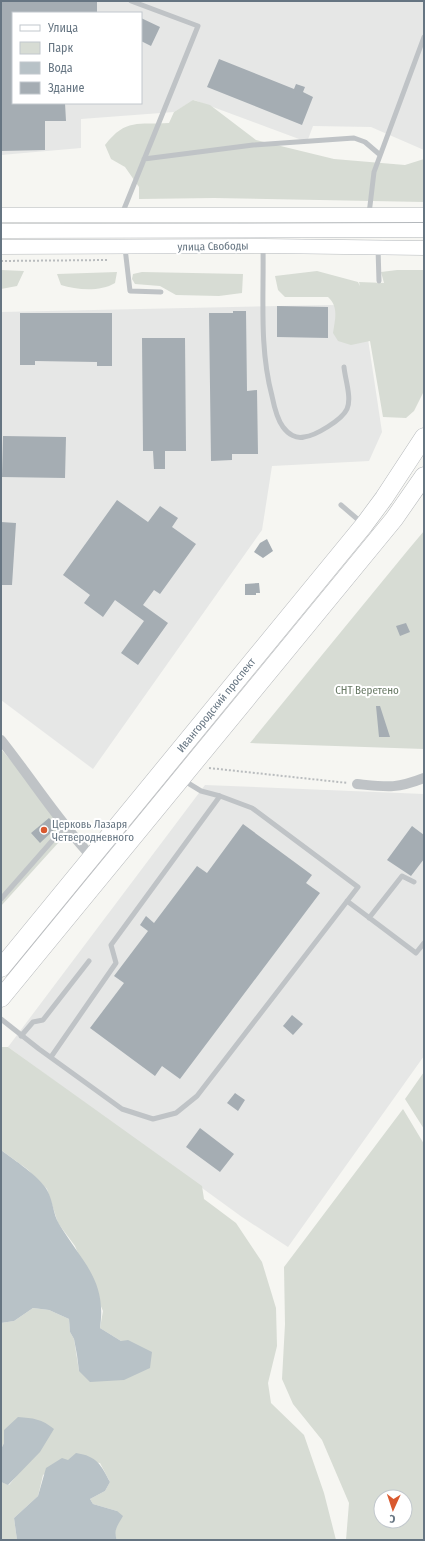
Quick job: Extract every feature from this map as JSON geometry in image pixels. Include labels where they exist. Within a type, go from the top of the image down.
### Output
[{"type":"highway","name":"Ивангородский проспект","points":[[1,968],[364,525],[384,498],[424,437]]},
{"type":"highway","name":"Ивангородский проспект","points":[[1,998],[394,518],[424,476]]},
{"type":"main road","points":[[1,215],[424,215]]},
{"type":"main road","name":"улица Свободы","points":[[1,231],[424,230]]},
{"type":"main road","name":"улица Свободы","points":[[1,247],[263,246],[424,248]]},
{"type":"street","points":[[1,740],[77,841],[92,857]]},
{"type":"street","points":[[357,784],[393,788],[408,785],[424,778]]},
{"type":"lane","points":[[122,214],[198,26],[131,1]]},
{"type":"lane","points":[[369,214],[374,172],[379,154],[424,37]]},
{"type":"lane","points":[[144,159],[254,145],[348,138],[365,142],[379,154]]},
{"type":"lane","points":[[263,246],[264,362],[276,413],[283,428],[293,437],[304,438],[314,434],[339,419],[347,410],[348,401],[344,367]]},
{"type":"lane","points":[[125,247],[130,291],[161,292]]},
{"type":"lane","points":[[378,248],[379,281]]},
{"type":"lane","points":[[340,505],[364,525]]},
{"type":"lane","points":[[1,1019],[19,1032],[21,1036],[122,1109],[153,1119],[176,1113],[197,1096],[358,887],[252,808],[220,796],[201,791],[181,779]]},
{"type":"lane","points":[[51,1057],[116,964],[111,945],[220,796]]},
{"type":"lane","points":[[1,899],[66,825]]},
{"type":"lane","points":[[369,918],[402,876],[414,882]]},
{"type":"lane","points":[[347,901],[416,953],[424,943]]},
{"type":"lane","points":[[21,1036],[33,1022],[43,1020],[88,961]]},
{"type":"path","points":[[206,767],[357,784]]},
{"type":"shaded area","points":[[1,1],[424,1],[424,150],[371,127],[313,126],[307,142],[194,100],[174,112],[81,119],[81,148],[1,155]]},
{"type":"shaded area","points":[[330,305],[363,306],[382,432],[369,461],[272,466],[262,530],[93,769],[1,700],[1,312]]},
{"type":"shaded area","points":[[205,785],[424,794],[424,1056],[288,1247],[242,1217],[8,1047]]},
{"type":"green space","points":[[193,100],[210,105],[256,140],[334,159],[405,165],[424,159],[424,202],[214,198],[139,199],[139,187],[125,167],[111,159],[105,145],[120,130],[126,127],[141,124],[169,123],[174,112]]},
{"type":"green space","points":[[1,270],[24,271],[17,286],[1,289]]},
{"type":"green space","points":[[397,270],[424,270],[424,391],[414,411],[406,418],[383,417],[370,341],[351,345],[338,341],[333,333],[335,309],[328,297],[285,297],[278,290],[275,276],[317,271],[358,282],[360,286],[359,282],[384,283],[381,272]]},
{"type":"green space","points":[[117,272],[115,283],[96,289],[74,288],[61,285],[57,274]]},
{"type":"green space","points":[[142,272],[243,274],[242,293],[219,296],[176,295],[160,286],[135,284],[132,279],[133,274]]},
{"type":"green space","name":"СНТ Веретено","points":[[424,531],[424,749],[250,743],[408,550]]},
{"type":"green space","points":[[1,749],[32,785],[68,832],[1,906]]},
{"type":"green space","points":[[1,1047],[8,1047],[202,1186],[204,1199],[236,1223],[262,1262],[276,1308],[277,1346],[268,1383],[271,1403],[304,1435],[324,1493],[336,1540],[117,1540],[115,1535],[117,1511],[93,1504],[90,1499],[105,1491],[110,1482],[100,1463],[68,1460],[43,1475],[38,1496],[14,1518],[17,1540],[1,1540],[1,1482],[9,1485],[22,1469],[4,1430],[4,1443],[1,1449],[1,1323],[14,1321],[33,1308],[49,1310],[69,1319],[70,1332],[74,1339],[79,1371],[121,1341],[100,1328],[103,1311],[75,1246],[58,1223],[47,1189],[27,1169],[1,1150]]},
{"type":"green space","points":[[424,1072],[424,1129],[405,1099]]},
{"type":"green space","points":[[403,1109],[424,1144],[424,1540],[346,1540],[349,1503],[322,1440],[293,1404],[282,1379],[285,1324],[284,1267]]},
{"type":"water","points":[[1,1150],[38,1179],[47,1190],[59,1224],[91,1272],[96,1284],[100,1297],[100,1328],[121,1341],[128,1340],[152,1352],[150,1368],[124,1380],[90,1382],[79,1371],[74,1339],[70,1332],[69,1319],[49,1310],[33,1308],[14,1321],[1,1323]]},
{"type":"water","points":[[18,1417],[37,1420],[54,1429],[40,1452],[8,1485],[1,1482],[1,1449],[4,1443],[4,1430]]},
{"type":"water","points":[[76,1453],[89,1456],[98,1462],[110,1482],[105,1491],[90,1499],[93,1504],[117,1511],[123,1516],[116,1530],[117,1540],[17,1540],[14,1518],[38,1496],[46,1468],[62,1458],[68,1460]]},
{"type":"building","points":[[1,1],[97,1],[97,12],[12,12],[12,104],[65,104],[66,121],[45,121],[45,150],[1,151]]},
{"type":"building","points":[[142,18],[160,27],[151,46],[142,42]]},
{"type":"building","points":[[219,59],[294,89],[296,84],[305,87],[303,92],[313,97],[302,125],[207,87]]},
{"type":"building","points":[[277,306],[328,307],[328,338],[277,337]]},
{"type":"building","points":[[233,311],[246,311],[247,391],[257,390],[258,454],[232,454],[232,460],[211,461],[209,313],[233,313]]},
{"type":"building","points":[[20,313],[112,313],[112,366],[97,366],[97,362],[35,361],[35,365],[20,365]]},
{"type":"building","points":[[142,338],[185,338],[186,451],[165,451],[165,469],[154,469],[153,451],[143,451]]},
{"type":"building","points":[[3,436],[66,437],[65,478],[2,477]]},
{"type":"building","points":[[117,500],[148,522],[160,506],[178,518],[172,527],[196,544],[160,594],[154,590],[143,605],[168,623],[138,665],[121,653],[144,621],[115,600],[103,617],[84,603],[90,595],[63,575]]},
{"type":"building","points":[[1,522],[16,523],[12,585],[1,585]]},
{"type":"building","points":[[267,539],[273,551],[263,558],[254,552],[260,543]]},
{"type":"building","points":[[259,583],[260,593],[256,593],[256,595],[245,595],[245,584]]},
{"type":"building","points":[[406,623],[410,632],[400,636],[396,626]]},
{"type":"building","points":[[376,706],[380,706],[390,737],[379,737]]},
{"type":"building","name":"Церковь Лазаря Четверодневного","points":[[49,818],[57,827],[40,843],[31,833]]},
{"type":"building","points":[[243,824],[312,875],[306,883],[320,893],[180,1079],[162,1066],[155,1076],[90,1028],[124,983],[114,976],[148,931],[140,925],[146,916],[154,923],[197,866],[207,873]]},
{"type":"building","points":[[412,826],[424,835],[424,859],[411,876],[387,860]]},
{"type":"building","points":[[292,1015],[303,1024],[293,1035],[283,1026]]},
{"type":"building","points":[[235,1093],[245,1100],[238,1111],[227,1103]]},
{"type":"building","points":[[200,1128],[234,1154],[220,1172],[186,1147]]},
{"type":"place","name":"Церковь Лазаря Четверодневного","points":[[44,830]]}]
